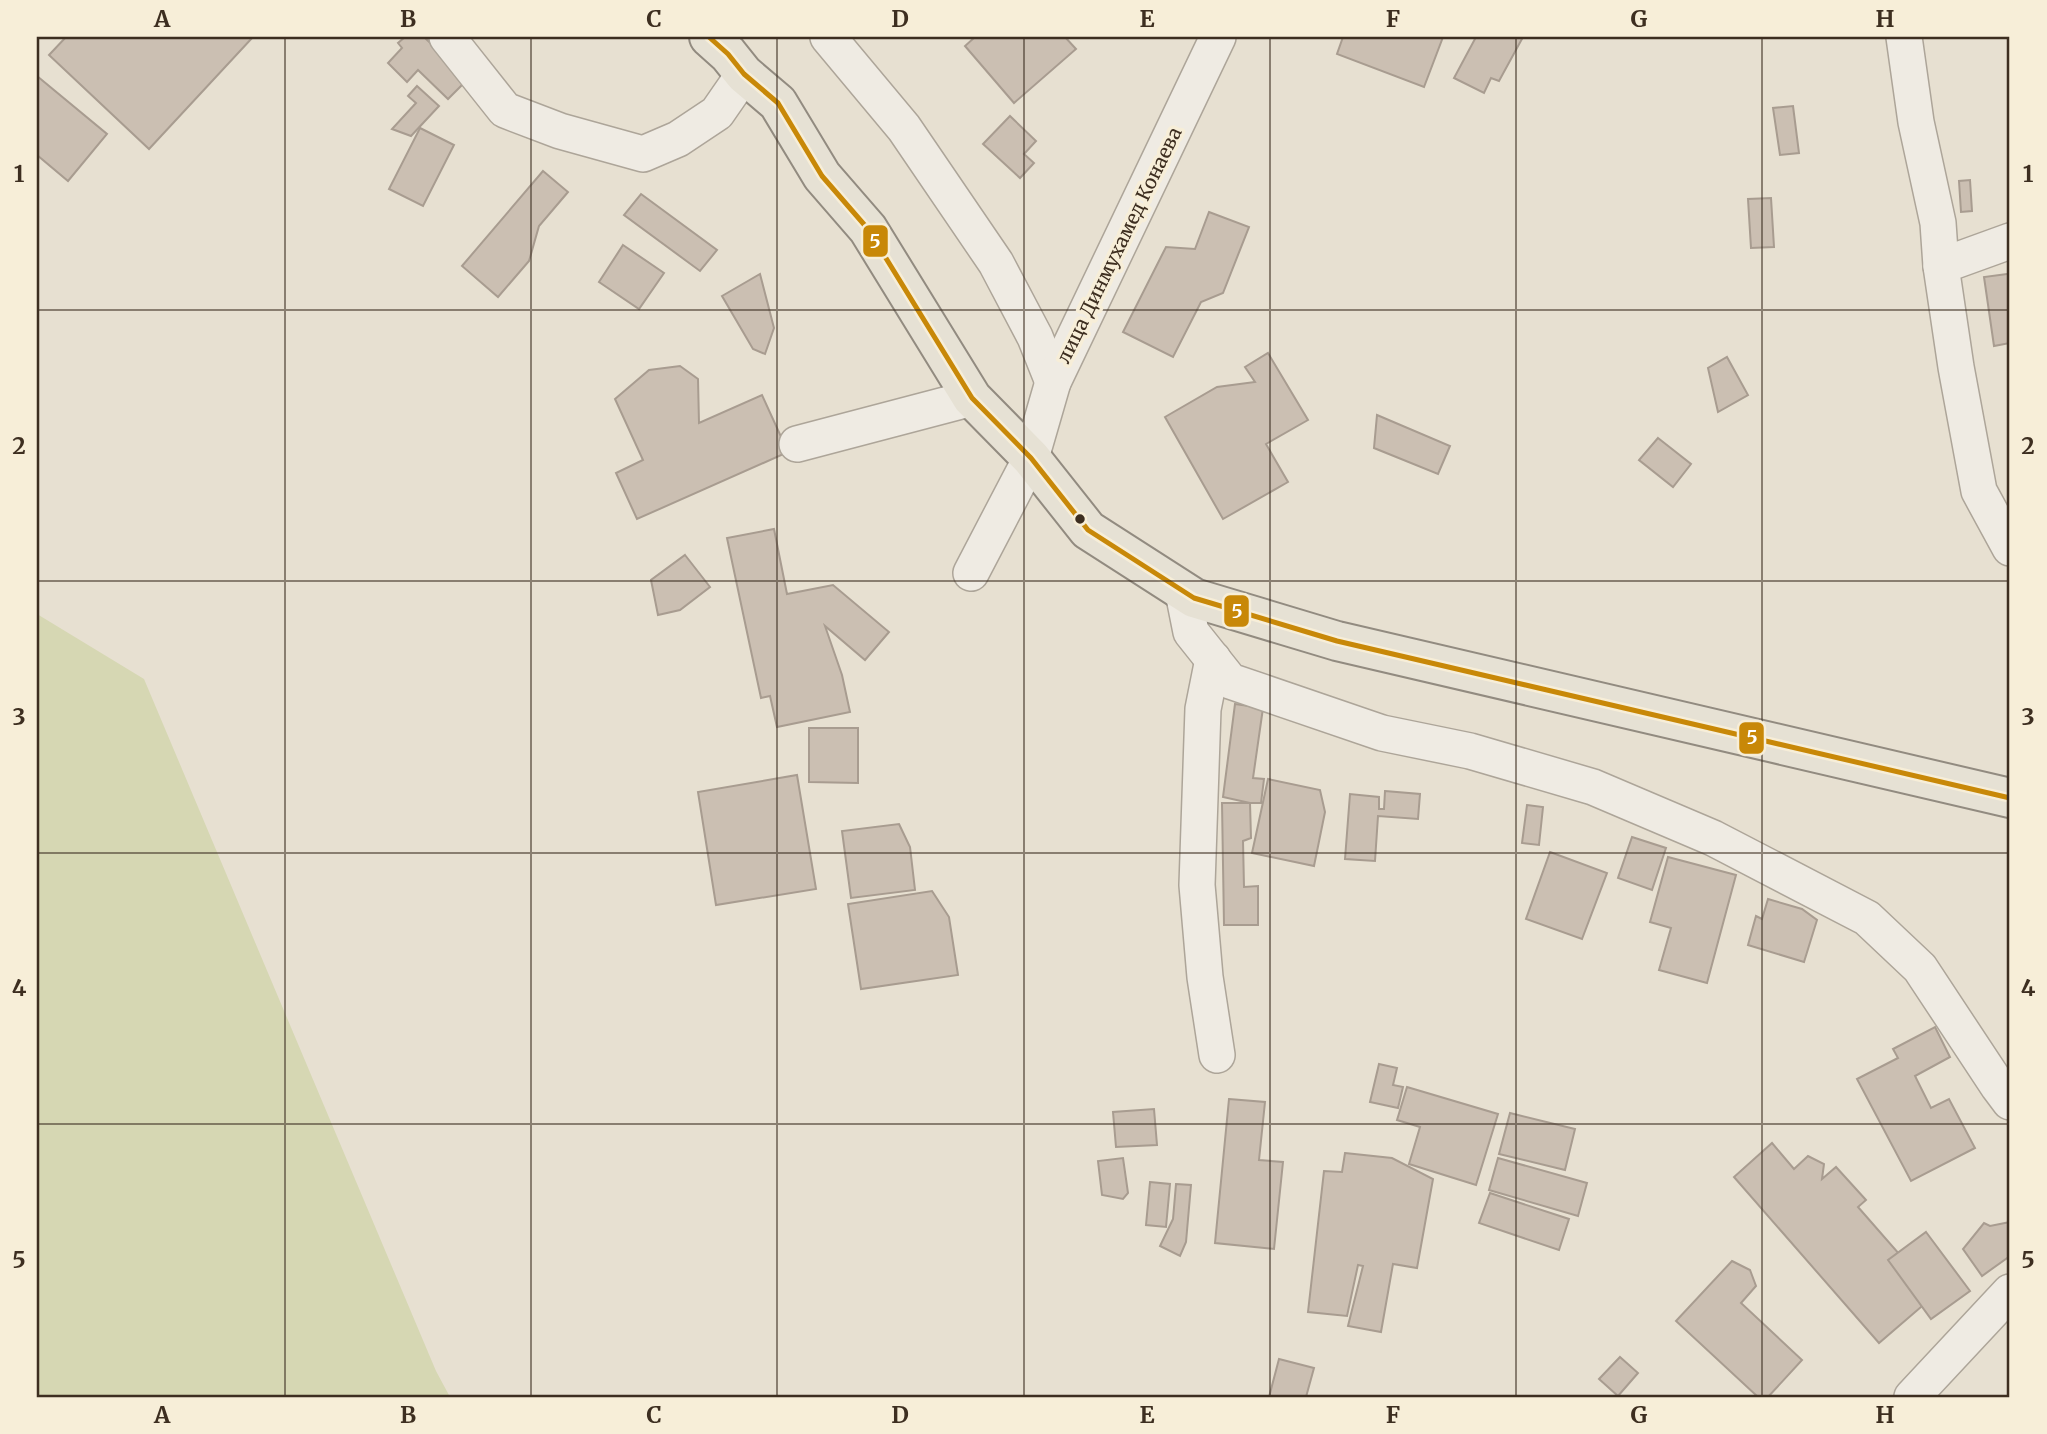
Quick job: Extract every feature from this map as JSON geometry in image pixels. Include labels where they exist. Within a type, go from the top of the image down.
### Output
[{"type":"main road","points":[[732,50],[778,103],[822,176],[868,229],[972,398],[1031,458],[1087,530],[1194,598],[1337,641],[2010,798]]},
{"type":"street","points":[[447,37],[505,110],[560,131],[643,154],[678,139],[718,113],[732,50]]},
{"type":"street","points":[[828,37],[904,128],[996,263],[1035,337],[1053,382]]},
{"type":"street","name":"лица Динмухамед Конаева","points":[[971,573],[1031,458],[1053,382],[1219,37]]},
{"type":"street","points":[[1904,37],[1916,122],[1938,223],[1941,266],[1956,367],[1979,491],[2010,548]]},
{"type":"street","points":[[1941,266],[2010,241]]},
{"type":"street","points":[[797,444],[972,398]]},
{"type":"street","points":[[1184,592],[1191,632],[1230,681],[1382,733],[1470,751],[1593,787],[1713,838],[1867,918],[1920,968],[2010,1102]]},
{"type":"street","points":[[1213,659],[1203,709],[1197,885],[1205,977],[1217,1055]]},
{"type":"street","points":[[1912,1397],[2010,1292]]},
{"type":"green space","points":[[37,614],[144,679],[436,1371],[450,1397],[37,1397]]},
{"type":"building","points":[[66,37],[253,37],[149,149],[49,55]]},
{"type":"building","points":[[405,37],[424,37],[468,79],[448,99],[418,70],[407,82],[388,63],[402,48],[398,43]]},
{"type":"building","points":[[975,37],[1065,37],[1076,49],[1014,103],[965,46]]},
{"type":"building","points":[[1343,37],[1443,37],[1424,87],[1337,54]]},
{"type":"building","points":[[1476,37],[1523,37],[1499,81],[1491,78],[1484,93],[1454,78]]},
{"type":"building","points":[[37,76],[107,134],[68,181],[37,155]]},
{"type":"building","points":[[417,86],[439,106],[411,136],[392,129],[416,103],[408,96]]},
{"type":"building","points":[[1793,106],[1799,153],[1780,155],[1773,108]]},
{"type":"building","points":[[1010,116],[1036,141],[1024,154],[1034,163],[1020,178],[983,144]]},
{"type":"building","points":[[420,128],[454,145],[423,206],[389,189]]},
{"type":"building","points":[[543,171],[568,192],[539,226],[529,261],[498,297],[462,266]]},
{"type":"building","points":[[1970,180],[1972,211],[1961,212],[1959,181]]},
{"type":"building","points":[[641,194],[717,250],[700,271],[624,215]]},
{"type":"building","points":[[1771,198],[1774,247],[1751,248],[1748,199]]},
{"type":"building","points":[[1209,212],[1249,227],[1223,293],[1201,302],[1173,357],[1123,332],[1166,247],[1195,249]]},
{"type":"building","points":[[623,245],[664,273],[639,309],[599,282]]},
{"type":"building","points":[[760,274],[774,328],[765,354],[753,349],[722,296]]},
{"type":"building","points":[[2010,274],[2010,343],[1994,346],[1984,277]]},
{"type":"building","points":[[1268,353],[1308,420],[1266,444],[1288,482],[1223,519],[1165,417],[1217,387],[1255,382],[1245,367]]},
{"type":"building","points":[[1727,357],[1748,395],[1718,412],[1708,368]]},
{"type":"building","points":[[680,366],[698,379],[699,423],[762,395],[788,452],[637,519],[616,473],[643,460],[615,399],[649,370]]},
{"type":"building","points":[[1377,415],[1450,446],[1438,474],[1374,448]]},
{"type":"building","points":[[1658,438],[1691,464],[1673,487],[1639,460]]},
{"type":"building","points":[[774,529],[787,594],[833,585],[889,632],[865,660],[825,626],[842,675],[850,712],[777,727],[770,696],[761,698],[727,538]]},
{"type":"building","points":[[685,555],[710,587],[680,610],[658,615],[651,580]]},
{"type":"building","points":[[1235,704],[1263,708],[1253,778],[1264,779],[1261,803],[1223,797]]},
{"type":"building","points":[[809,728],[858,728],[858,783],[809,782]]},
{"type":"building","points":[[797,775],[816,889],[716,905],[698,792]]},
{"type":"building","points":[[1268,779],[1320,790],[1325,812],[1314,866],[1252,853]]},
{"type":"building","points":[[1385,791],[1420,794],[1418,819],[1378,816],[1375,861],[1345,859],[1350,794],[1379,797],[1379,809],[1384,809]]},
{"type":"building","points":[[1222,803],[1250,803],[1251,838],[1243,841],[1244,887],[1258,886],[1258,925],[1224,925]]},
{"type":"building","points":[[1527,805],[1543,807],[1539,845],[1522,843]]},
{"type":"building","points":[[899,824],[910,847],[915,890],[851,898],[842,831]]},
{"type":"building","points":[[1632,837],[1666,848],[1652,890],[1618,878]]},
{"type":"building","points":[[1550,852],[1607,873],[1582,939],[1526,919]]},
{"type":"building","points":[[1668,857],[1736,875],[1707,983],[1659,970],[1671,928],[1650,922]]},
{"type":"building","points":[[932,891],[949,917],[958,975],[861,989],[848,904]]},
{"type":"building","points":[[1768,899],[1802,909],[1817,920],[1804,962],[1748,945],[1756,916],[1762,919]]},
{"type":"building","points":[[1935,1027],[1950,1057],[1915,1076],[1931,1108],[1949,1099],[1975,1148],[1911,1181],[1857,1079],[1898,1058],[1893,1049]]},
{"type":"building","points":[[1379,1064],[1397,1068],[1393,1085],[1403,1087],[1398,1108],[1370,1102]]},
{"type":"building","points":[[1407,1087],[1498,1114],[1476,1185],[1409,1164],[1420,1127],[1397,1120]]},
{"type":"building","points":[[1229,1099],[1265,1102],[1259,1160],[1283,1162],[1274,1249],[1215,1243]]},
{"type":"building","points":[[1154,1109],[1157,1145],[1116,1147],[1113,1112]]},
{"type":"building","points":[[1510,1113],[1575,1129],[1565,1170],[1499,1154]]},
{"type":"building","points":[[1772,1143],[1794,1169],[1808,1156],[1824,1164],[1822,1179],[1836,1167],[1866,1200],[1858,1207],[1935,1295],[1879,1343],[1734,1177]]},
{"type":"building","points":[[1345,1153],[1392,1158],[1433,1179],[1417,1268],[1393,1264],[1381,1332],[1348,1326],[1363,1266],[1358,1265],[1347,1316],[1308,1312],[1324,1171],[1342,1172]]},
{"type":"building","points":[[1123,1158],[1128,1193],[1123,1199],[1102,1195],[1098,1161]]},
{"type":"building","points":[[1498,1158],[1587,1183],[1578,1216],[1489,1190]]},
{"type":"building","points":[[1150,1182],[1170,1184],[1166,1227],[1146,1225]]},
{"type":"building","points":[[1176,1184],[1191,1185],[1186,1242],[1180,1256],[1160,1246],[1173,1219]]},
{"type":"building","points":[[1490,1193],[1569,1219],[1559,1250],[1479,1223]]},
{"type":"building","points":[[2010,1222],[2010,1256],[1982,1276],[1963,1249],[1984,1223],[1990,1226]]},
{"type":"building","points":[[1926,1232],[1970,1291],[1931,1319],[1888,1260]]},
{"type":"building","points":[[1732,1261],[1750,1270],[1756,1286],[1741,1303],[1802,1360],[1768,1397],[1758,1397],[1676,1321]]},
{"type":"building","points":[[1620,1357],[1638,1373],[1618,1396],[1599,1379]]},
{"type":"building","points":[[1279,1359],[1314,1368],[1306,1397],[1269,1397]]},
{"type":"transit line","name":"5","points":[[709,37],[728,54],[744,74],[778,103],[822,176],[868,229],[972,398],[1031,458],[1088,530],[1194,598],[1337,641],[2010,798]]}]
